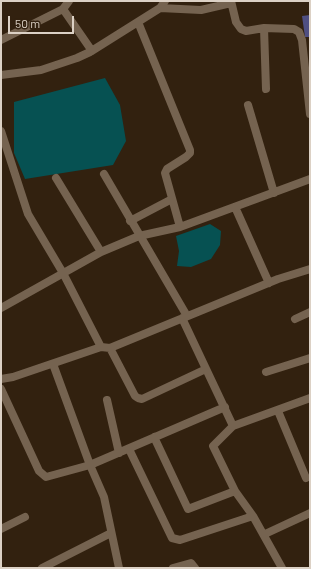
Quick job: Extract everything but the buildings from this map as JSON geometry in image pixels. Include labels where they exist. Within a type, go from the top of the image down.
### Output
[{"type":"street","points":[[1,40],[63,9],[69,1]]},
{"type":"street","points":[[1,75],[41,70],[77,58],[160,8],[165,1]]},
{"type":"street","points":[[160,8],[201,10],[231,2],[236,22],[241,29],[294,29],[299,32],[302,40],[307,73],[310,114]]},
{"type":"street","points":[[63,9],[92,50]]},
{"type":"street","points":[[138,22],[190,150],[190,153],[186,157],[167,169],[165,172],[180,227]]},
{"type":"street","points":[[264,28],[266,89]]},
{"type":"street","points":[[248,105],[274,193]]},
{"type":"street","points":[[1,131],[28,214],[63,273],[101,347]]},
{"type":"street","points":[[104,174],[184,317],[206,369],[233,426]]},
{"type":"street","points":[[56,178],[101,252]]},
{"type":"street","points":[[1,308],[101,252],[139,236],[180,227],[310,179]]},
{"type":"street","points":[[130,221],[172,199]]},
{"type":"street","points":[[235,207],[269,283]]},
{"type":"street","points":[[1,379],[53,364],[101,347],[110,348],[269,283],[310,269]]},
{"type":"street","points":[[295,319],[310,312]]},
{"type":"street","points":[[110,348],[135,396],[142,399],[206,369]]},
{"type":"street","points":[[266,372],[310,358]]},
{"type":"street","points":[[53,364],[90,465],[104,497],[119,568]]},
{"type":"street","points":[[1,389],[39,471],[43,475],[52,476],[90,465],[224,407]]},
{"type":"street","points":[[282,568],[264,534],[235,491],[213,449],[214,443],[233,426],[278,411],[310,398]]},
{"type":"street","points":[[107,400],[119,453]]},
{"type":"street","points":[[278,411],[306,478]]},
{"type":"street","points":[[154,437],[188,508],[235,491]]},
{"type":"street","points":[[129,449],[172,538],[180,540],[253,516]]},
{"type":"street","points":[[264,534],[310,513]]},
{"type":"street","points":[[1,529],[25,517]]},
{"type":"street","points":[[42,568],[111,533]]},
{"type":"street","points":[[173,568],[191,563],[196,568]]},
{"type":"water","points":[[105,78],[120,105],[126,141],[113,165],[25,179],[14,153],[14,102]]},
{"type":"water","points":[[210,224],[221,231],[220,245],[211,259],[191,267],[177,266],[179,251],[176,236]]}]
